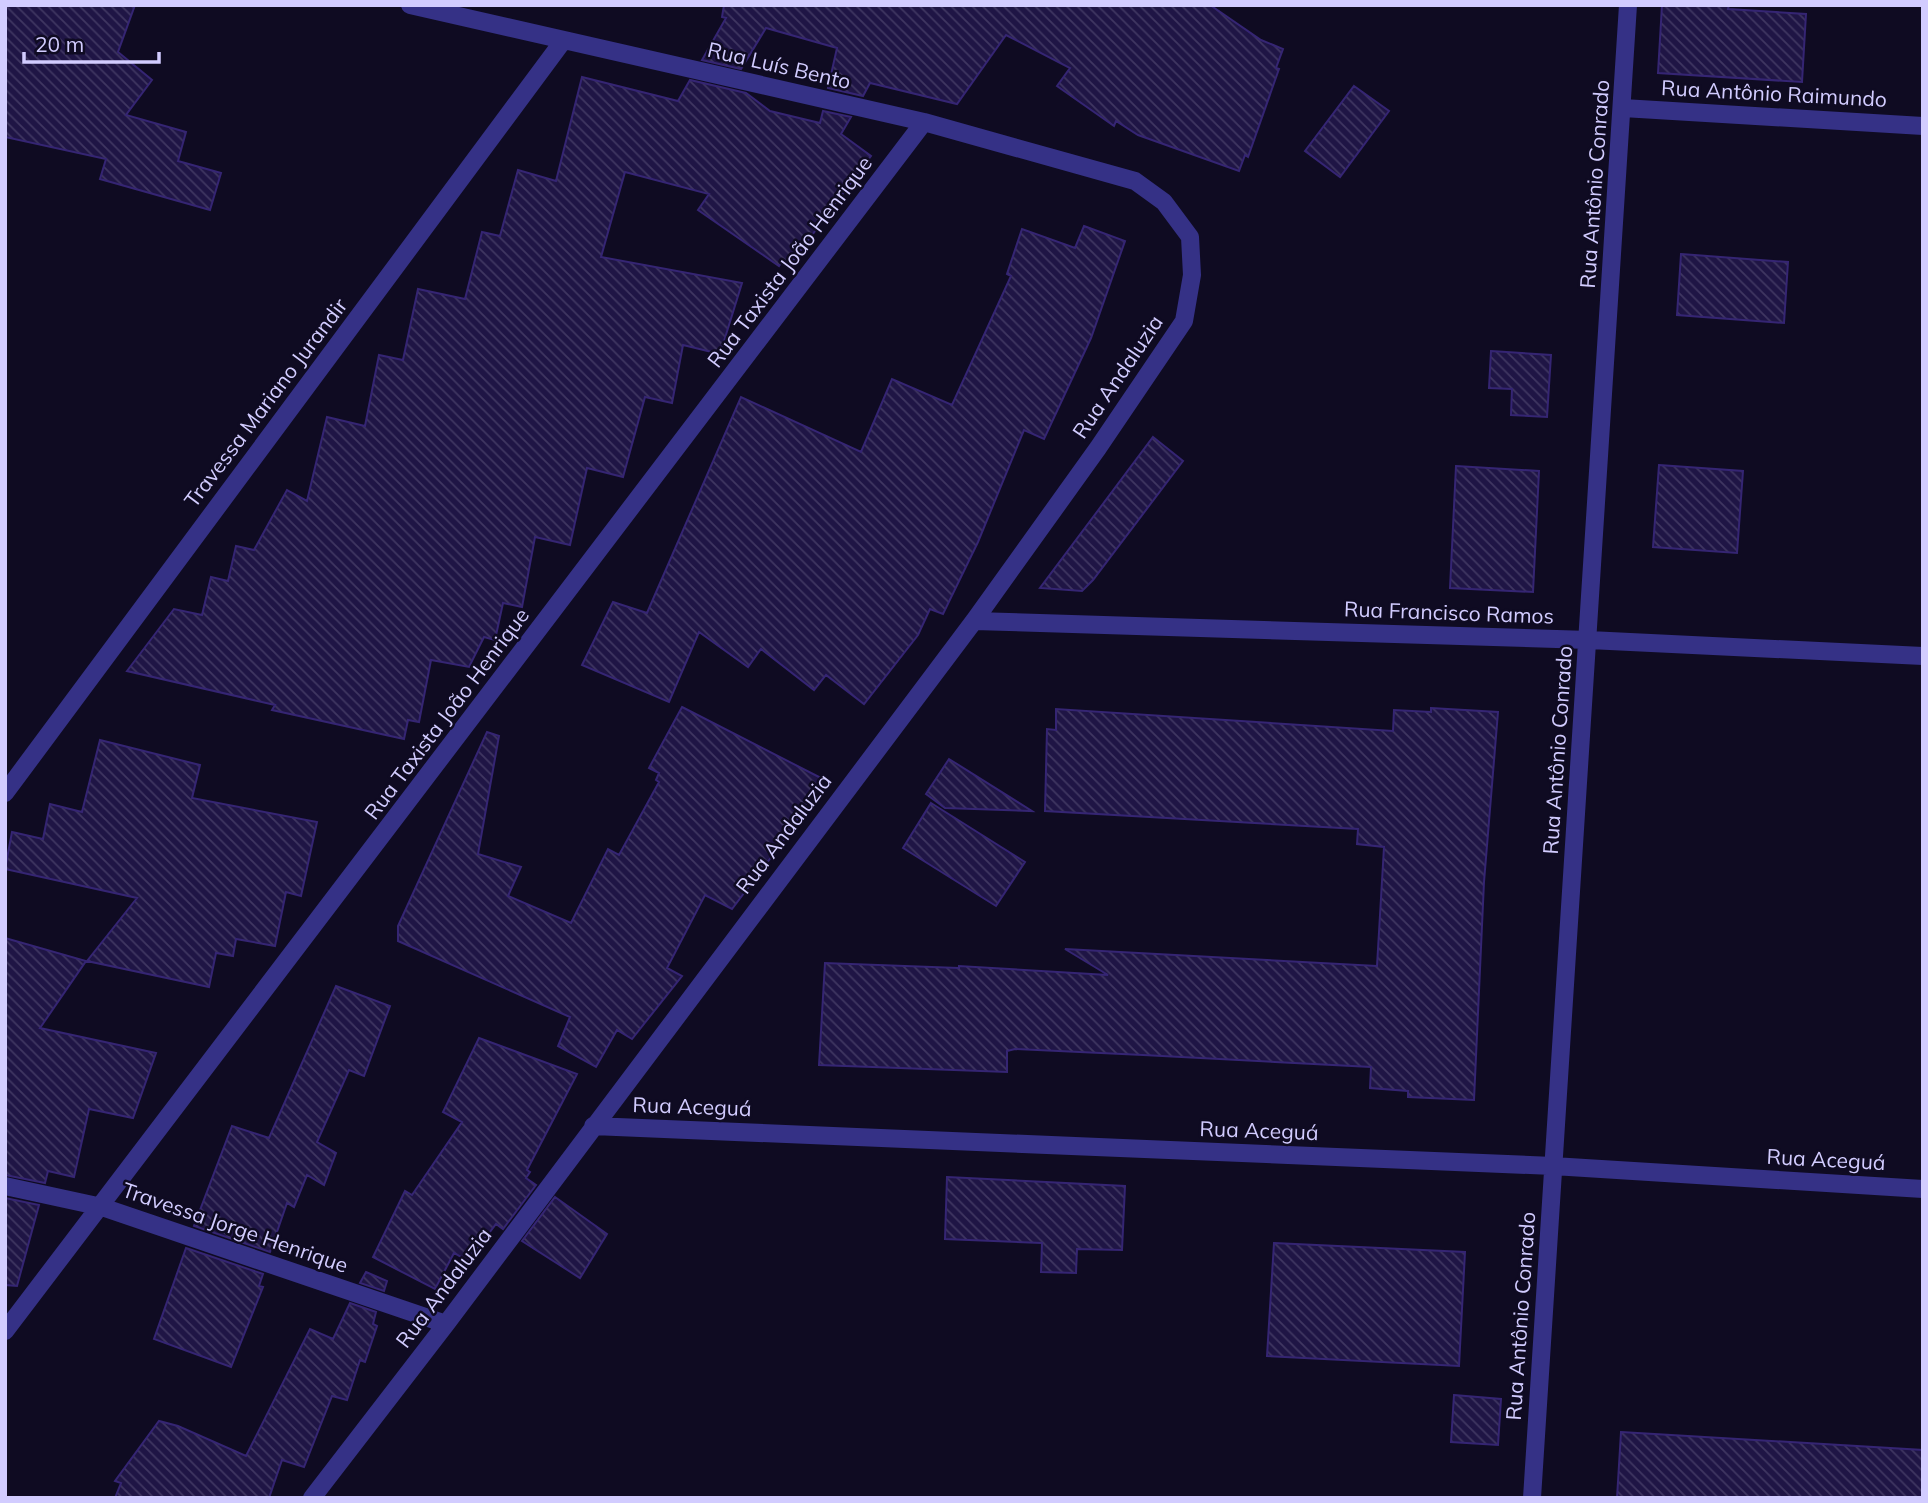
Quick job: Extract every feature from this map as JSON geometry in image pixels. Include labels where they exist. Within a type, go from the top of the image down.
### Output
[{"type":"street","name":"Rua Luís Bento","points":[[410,5],[924,122],[1135,181]]},
{"type":"street","name":"Rua Antônio Conrado","points":[[1532,1498],[1628,5]]},
{"type":"street","name":"Travessa Mariano Jurandir","points":[[5,793],[563,41]]},
{"type":"street","name":"Rua Antônio Raimundo","points":[[1623,108],[1923,126]]},
{"type":"street","name":"Rua Taxista João Henrique","points":[[5,1331],[924,122]]},
{"type":"street","name":"Rua Andaluzia","points":[[312,1498],[446,1324],[974,621],[1098,448],[1184,321],[1192,275],[1190,237],[1164,202],[1135,181]]},
{"type":"street","name":"Rua Francisco Ramos","points":[[974,621],[1589,640],[1923,656]]},
{"type":"street","name":"Rua Aceguá","points":[[593,1126],[1553,1166],[1923,1189]]},
{"type":"street","name":"Travessa Jorge Henrique","points":[[5,1186],[102,1206],[446,1324]]},
{"type":"building","points":[[5,5],[135,5],[118,52],[152,80],[126,115],[186,132],[178,161],[221,173],[210,210],[100,179],[106,159],[5,137]]},
{"type":"building","points":[[724,5],[1210,5],[1261,40],[1283,49],[1276,68],[1279,69],[1248,157],[1245,155],[1239,171],[1138,135],[1116,121],[1114,126],[1057,86],[1070,68],[1006,35],[957,104],[870,83],[863,96],[828,88],[837,48],[766,28],[741,69],[702,60],[726,18],[722,17]]},
{"type":"building","points":[[1662,5],[1729,5],[1728,9],[1806,14],[1802,82],[1658,73]]},
{"type":"building","points":[[582,77],[678,101],[690,80],[746,93],[770,111],[820,123],[823,111],[851,117],[841,134],[871,156],[789,266],[782,261],[779,266],[698,210],[709,194],[625,172],[601,257],[742,283],[720,354],[683,345],[672,403],[645,397],[623,477],[587,468],[570,545],[535,537],[522,607],[503,603],[495,640],[484,637],[469,667],[431,660],[419,722],[408,720],[404,739],[272,710],[275,705],[127,671],[174,609],[202,615],[211,577],[228,581],[236,546],[254,550],[287,490],[307,501],[327,417],[365,426],[379,355],[403,360],[418,289],[465,299],[482,232],[500,236],[518,170],[556,181]]},
{"type":"building","points":[[1354,86],[1389,111],[1340,177],[1305,151]]},
{"type":"building","points":[[1084,226],[1125,241],[1091,338],[1044,439],[1024,430],[978,542],[943,614],[930,609],[918,635],[864,704],[826,675],[814,690],[761,649],[748,667],[699,632],[669,702],[582,665],[613,602],[647,613],[741,397],[861,452],[892,379],[952,405],[1011,276],[1007,274],[1022,229],[1075,248]]},
{"type":"building","points":[[1681,254],[1788,262],[1784,323],[1677,315]]},
{"type":"building","points":[[1491,351],[1551,355],[1547,417],[1511,415],[1512,389],[1489,388]]},
{"type":"building","points":[[1153,437],[1183,461],[1082,591],[1040,588]]},
{"type":"building","points":[[1659,465],[1743,471],[1737,553],[1653,547]]},
{"type":"building","points":[[1456,466],[1539,471],[1533,592],[1450,588]]},
{"type":"building","points":[[682,707],[821,778],[791,831],[732,909],[705,895],[667,968],[682,976],[632,1039],[617,1030],[596,1067],[558,1046],[570,1017],[398,941],[398,926],[487,732],[499,736],[478,854],[521,867],[508,896],[571,923],[608,849],[619,855],[659,782],[656,780],[659,773],[649,768]]},
{"type":"building","points":[[1431,708],[1498,712],[1484,882],[1474,1100],[1408,1097],[1408,1091],[1370,1088],[1371,1067],[1015,1049],[1007,1051],[1007,1072],[819,1065],[825,963],[959,966],[1108,975],[1065,949],[1377,966],[1384,847],[1357,844],[1358,829],[1045,811],[1047,729],[1056,730],[1056,709],[1393,731],[1394,710],[1431,712]]},
{"type":"building","points":[[100,740],[200,765],[192,798],[317,822],[301,896],[286,892],[275,946],[236,939],[233,956],[216,953],[209,987],[87,961],[137,898],[5,869],[12,832],[43,839],[50,804],[82,812]]},
{"type":"building","points":[[949,759],[1032,811],[945,808],[926,794]]},
{"type":"building","points":[[931,803],[1025,862],[996,906],[903,848]]},
{"type":"building","points":[[5,938],[86,961],[40,1028],[156,1053],[133,1118],[89,1109],[74,1177],[48,1171],[45,1183],[5,1175]]},
{"type":"building","points":[[336,986],[390,1006],[364,1076],[349,1070],[317,1142],[336,1153],[324,1185],[307,1175],[294,1207],[287,1203],[270,1252],[194,1226],[232,1126],[269,1138]]},
{"type":"building","points":[[479,1038],[577,1074],[527,1170],[530,1172],[526,1178],[536,1185],[503,1229],[496,1224],[468,1261],[454,1253],[435,1289],[373,1257],[405,1191],[412,1195],[462,1122],[443,1112]]},
{"type":"building","points":[[947,1177],[1125,1186],[1122,1250],[1077,1249],[1076,1273],[1041,1272],[1042,1243],[945,1239]]},
{"type":"building","points":[[555,1197],[607,1234],[580,1278],[522,1241]]},
{"type":"building","points":[[5,1198],[39,1205],[17,1286],[5,1285]]},
{"type":"building","points":[[1274,1243],[1465,1252],[1459,1366],[1267,1356]]},
{"type":"building","points":[[186,1248],[263,1274],[259,1286],[263,1287],[231,1367],[154,1339]]},
{"type":"building","points":[[366,1272],[387,1281],[384,1291],[360,1283]]},
{"type":"building","points":[[350,1303],[376,1312],[373,1324],[377,1326],[365,1362],[360,1360],[347,1400],[332,1396],[304,1467],[282,1460],[269,1498],[115,1498],[121,1483],[115,1481],[159,1421],[178,1426],[246,1456],[310,1329],[333,1339]]},
{"type":"building","points":[[1454,1395],[1501,1399],[1498,1445],[1451,1442]]},
{"type":"building","points":[[1621,1432],[1923,1450],[1923,1498],[1617,1498]]}]
